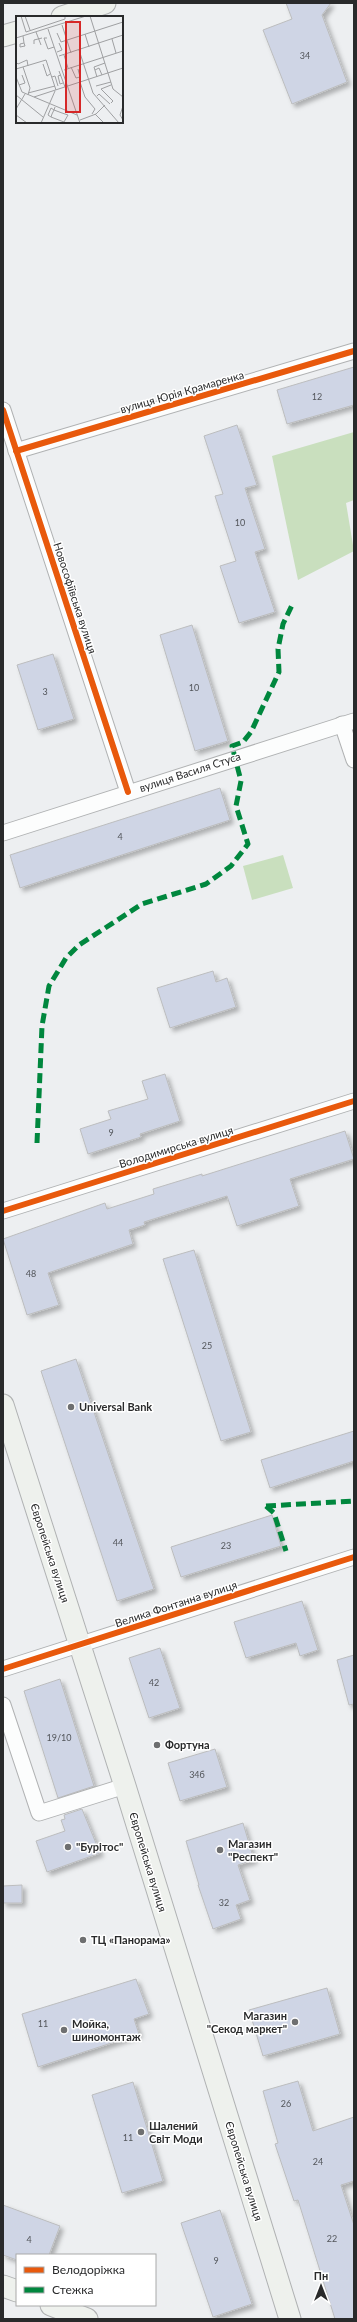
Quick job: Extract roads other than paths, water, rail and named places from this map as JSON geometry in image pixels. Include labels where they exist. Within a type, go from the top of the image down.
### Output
[{"type":"main road","points":[[65,16],[105,3]]},
{"type":"main road","points":[[3,36],[16,32]]},
{"type":"main road","name":"Європейська вулиця","points":[[3,1406],[125,1786],[290,2319]]},
{"type":"main road","points":[[3,2286],[16,2292]]},
{"type":"main road","points":[[54,2306],[87,2319]]},
{"type":"street","name":"вулиця Юрія Крамаренка","points":[[16,451],[354,351]]},
{"type":"street","name":"Новософіївська вулиця","points":[[3,410],[128,792]]},
{"type":"street","name":"вулиця Василя Стуса","points":[[3,833],[348,722]]},
{"type":"street","points":[[348,722],[354,760]]},
{"type":"street","name":"Володимирська вулиця","points":[[3,1211],[354,1101]]},
{"type":"street","name":"Велика Фонтанна вулиця","points":[[3,1669],[80,1646],[354,1557]]},
{"type":"street","points":[[3,1705],[39,1813],[125,1786]]},
{"type":"place","name":"Universal Bank","points":[[71,1407]]},
{"type":"place","name":"Фортуна","points":[[157,1745]]},
{"type":"place","name":"\"Бурітос\"","points":[[68,1847]]},
{"type":"place","name":"Магазин \"Респект\"","points":[[220,1850]]},
{"type":"place","name":"ТЦ «Панорама»","points":[[83,1940]]},
{"type":"place","name":"Магазин \"Секод маркет\"","points":[[295,2022]]},
{"type":"place","name":"Мойка, шиномонтаж","points":[[64,2030]]},
{"type":"place","name":"Шалений Світ Моди","points":[[141,2132]]}]
